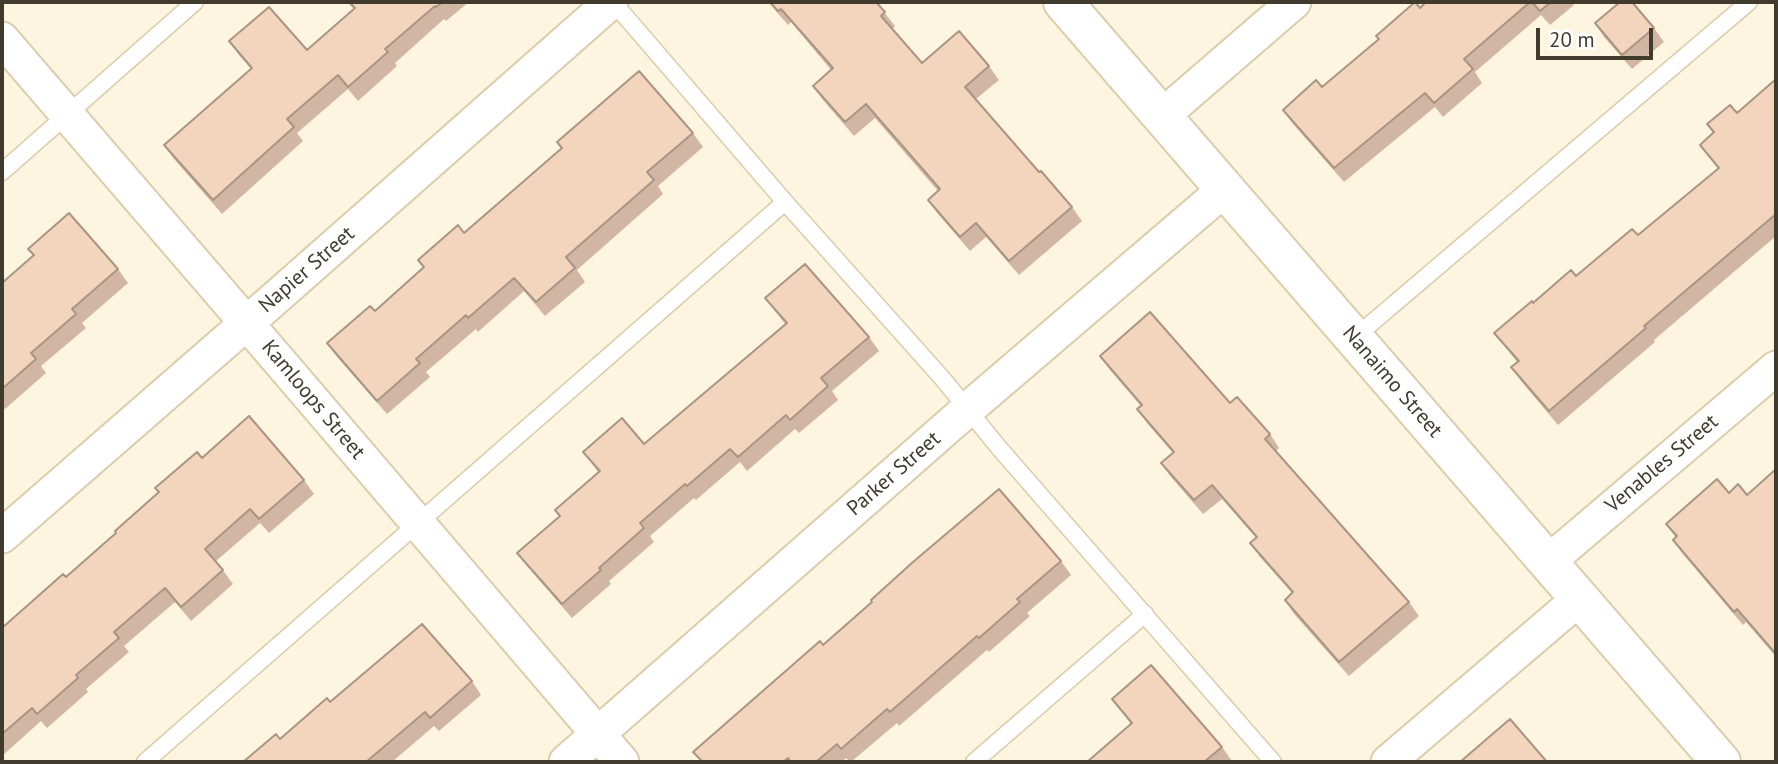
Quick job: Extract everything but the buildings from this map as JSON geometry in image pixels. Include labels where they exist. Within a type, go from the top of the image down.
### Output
[{"type":"main road","name":"Nanaimo Street","points":[[1062,2],[1721,762]]},
{"type":"street","name":"Napier Street","points":[[2,536],[612,2]]},
{"type":"street","points":[[1162,116],[1294,2]]},
{"type":"street","name":"Kamloops Street","points":[[2,39],[622,762]]},
{"type":"street","name":"Parker Street","points":[[566,762],[968,409],[1225,189]]},
{"type":"street","name":"Venables Street","points":[[1548,562],[1772,379]]},
{"type":"street","points":[[1388,762],[1580,598]]},
{"type":"lane","points":[[2,172],[195,2]]},
{"type":"lane","points":[[612,2],[785,202],[933,367],[1000,449],[1273,762]]},
{"type":"lane","points":[[1353,339],[1749,2]]},
{"type":"lane","points":[[145,762],[785,202]]},
{"type":"lane","points":[[974,762],[1145,614]]}]
